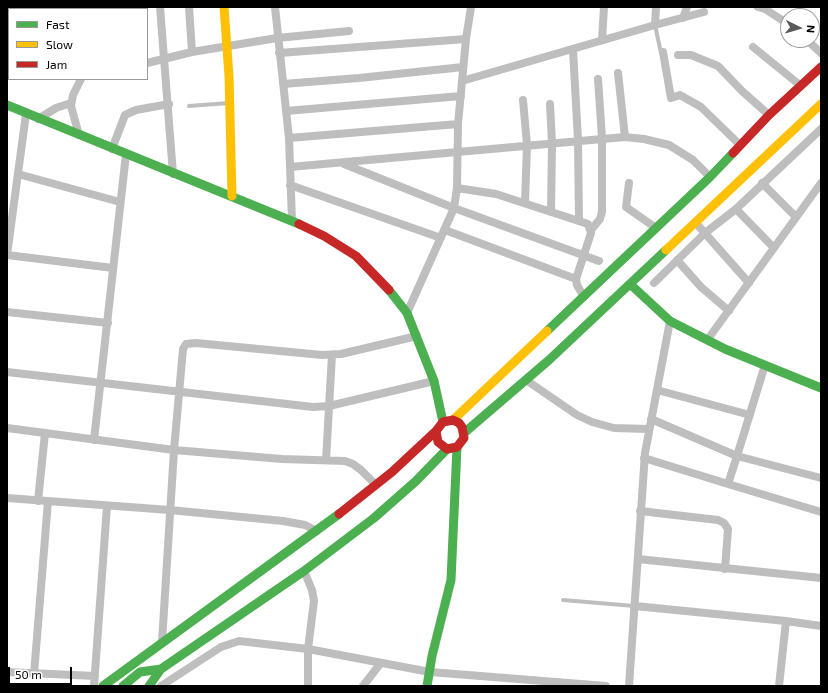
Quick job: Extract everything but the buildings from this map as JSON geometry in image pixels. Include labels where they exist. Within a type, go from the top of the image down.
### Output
[{"type":"main road","points":[[224,7],[232,196]]},
{"type":"main road","points":[[103,686],[317,531],[376,485],[436,431],[443,422],[453,420],[710,177],[769,115],[821,67]]},
{"type":"main road","points":[[148,686],[161,669],[304,571],[396,499],[447,449],[457,447],[461,443],[464,433],[526,380],[821,104]]},
{"type":"main road","points":[[7,106],[292,221],[324,236],[356,256],[380,280],[407,313],[434,381],[443,422]]},
{"type":"main road","points":[[630,284],[670,321],[725,348],[821,388]]},
{"type":"main road","points":[[453,420],[462,427],[464,433]]},
{"type":"main road","points":[[436,431],[438,442],[447,449]]},
{"type":"main road","points":[[427,686],[451,580],[457,447]]},
{"type":"main road","points":[[123,686],[140,672],[161,669]]},
{"type":"street","points":[[160,7],[169,104],[173,174]]},
{"type":"street","points":[[189,7],[192,52]]},
{"type":"street","points":[[275,7],[277,38],[289,138],[292,221]]},
{"type":"street","points":[[407,313],[454,208],[457,188],[456,152],[458,124],[466,39],[471,7]]},
{"type":"street","points":[[602,40],[604,7]]},
{"type":"street","points":[[655,25],[656,7]]},
{"type":"street","points":[[683,18],[687,7]]},
{"type":"street","points":[[763,8],[780,19]]},
{"type":"street","points":[[462,81],[704,12]]},
{"type":"street","points":[[148,63],[192,52],[226,46],[277,38],[349,31]]},
{"type":"street","points":[[279,53],[466,39]]},
{"type":"street","points":[[753,47],[800,86]]},
{"type":"street","points":[[573,50],[578,140],[579,221]]},
{"type":"street","points":[[662,53],[671,98],[680,95],[701,107],[740,145]]},
{"type":"street","points":[[678,55],[691,55],[718,66],[742,91],[769,115]]},
{"type":"street","points":[[283,84],[463,67]]},
{"type":"street","points":[[618,73],[625,137]]},
{"type":"street","points":[[584,297],[577,285],[576,279],[591,230],[600,219],[602,212],[602,138],[598,79]]},
{"type":"street","points":[[79,135],[72,103],[81,80]]},
{"type":"street","points":[[286,111],[461,96]]},
{"type":"street","points":[[523,100],[527,145],[525,203]]},
{"type":"street","points":[[38,119],[56,108],[72,103]]},
{"type":"street","points":[[112,149],[125,115],[136,110],[169,104]]},
{"type":"street","points":[[550,104],[552,143],[551,212]]},
{"type":"street","points":[[26,114],[9,227],[7,255],[113,268]]},
{"type":"street","points":[[289,138],[458,124]]},
{"type":"street","points":[[654,283],[705,233],[736,208],[821,129]]},
{"type":"street","points":[[290,167],[578,140],[625,137],[644,139],[669,145],[693,160],[710,177]]},
{"type":"street","points":[[94,440],[102,383],[126,154]]},
{"type":"street","points":[[343,163],[454,208],[599,260]]},
{"type":"street","points":[[18,174],[120,202]]},
{"type":"street","points":[[629,183],[626,207],[656,228]]},
{"type":"street","points":[[762,183],[796,217]]},
{"type":"street","points":[[708,339],[821,183]]},
{"type":"street","points":[[290,185],[441,238]]},
{"type":"street","points":[[457,188],[485,191],[525,203],[588,224],[591,230]]},
{"type":"street","points":[[736,208],[774,248]]},
{"type":"street","points":[[695,222],[749,283]]},
{"type":"street","points":[[445,230],[576,279]]},
{"type":"street","points":[[677,260],[701,287],[729,311]]},
{"type":"street","points":[[7,312],[108,323]]},
{"type":"street","points":[[629,686],[644,458],[670,321]]},
{"type":"street","points":[[162,642],[174,450],[183,349],[186,344],[191,343],[332,355],[417,336]]},
{"type":"street","points":[[326,460],[332,355]]},
{"type":"street","points":[[728,484],[765,365]]},
{"type":"street","points":[[7,372],[314,407],[329,406],[434,381]]},
{"type":"street","points":[[526,380],[577,415],[592,422],[614,428],[649,429]]},
{"type":"street","points":[[657,390],[750,415]]},
{"type":"street","points":[[652,419],[737,456],[821,478]]},
{"type":"street","points":[[7,428],[174,450],[282,459],[345,461],[353,464],[376,485]]},
{"type":"street","points":[[38,501],[45,433]]},
{"type":"street","points":[[644,458],[821,512]]},
{"type":"street","points":[[7,498],[170,510],[293,522],[317,531]]},
{"type":"street","points":[[34,674],[48,502]]},
{"type":"street","points":[[94,686],[107,506]]},
{"type":"street","points":[[640,511],[718,520],[724,523],[728,529],[725,569]]},
{"type":"street","points":[[638,559],[725,569],[820,576]]},
{"type":"street","points":[[304,571],[312,590],[314,601],[308,650],[308,686]]},
{"type":"street","points":[[635,606],[786,621],[821,626]]},
{"type":"street","points":[[779,686],[786,621]]},
{"type":"street","points":[[161,686],[221,647],[229,643],[239,642],[308,650],[430,672],[606,686]]},
{"type":"street","points":[[363,686],[380,664]]},
{"type":"street","points":[[161,669],[161,686]]},
{"type":"street","points":[[7,672],[95,676]]},
{"type":"lane","points":[[655,25],[662,53]]},
{"type":"lane","points":[[189,106],[229,103]]},
{"type":"lane","points":[[563,600],[635,606]]},
{"type":"traffic: fast","points":[[7,105],[299,224]]},
{"type":"traffic: fast","points":[[547,331],[710,177],[733,153]]},
{"type":"traffic: fast","points":[[464,433],[549,360],[666,250]]},
{"type":"traffic: fast","points":[[630,284],[670,321],[725,349],[821,388]]},
{"type":"traffic: fast","points":[[389,290],[407,313],[434,381],[443,422]]},
{"type":"traffic: fast","points":[[427,686],[432,656],[451,580],[457,447]]},
{"type":"traffic: fast","points":[[149,686],[161,669],[304,571],[374,518],[416,481],[447,449]]},
{"type":"traffic: fast","points":[[103,686],[339,514]]},
{"type":"traffic: fast","points":[[123,686],[140,672],[161,669]]},
{"type":"traffic: slow","points":[[224,7],[229,76],[232,196]]},
{"type":"traffic: slow","points":[[666,250],[821,104]]},
{"type":"traffic: slow","points":[[453,420],[547,331]]},
{"type":"traffic: jam","points":[[733,153],[769,115],[821,67]]},
{"type":"traffic: jam","points":[[299,224],[324,236],[356,256],[389,290]]},
{"type":"traffic: jam","points":[[339,514],[392,472],[436,431],[443,422],[453,420],[459,423],[462,427],[464,438],[457,447],[447,449],[438,442],[436,431]]}]
